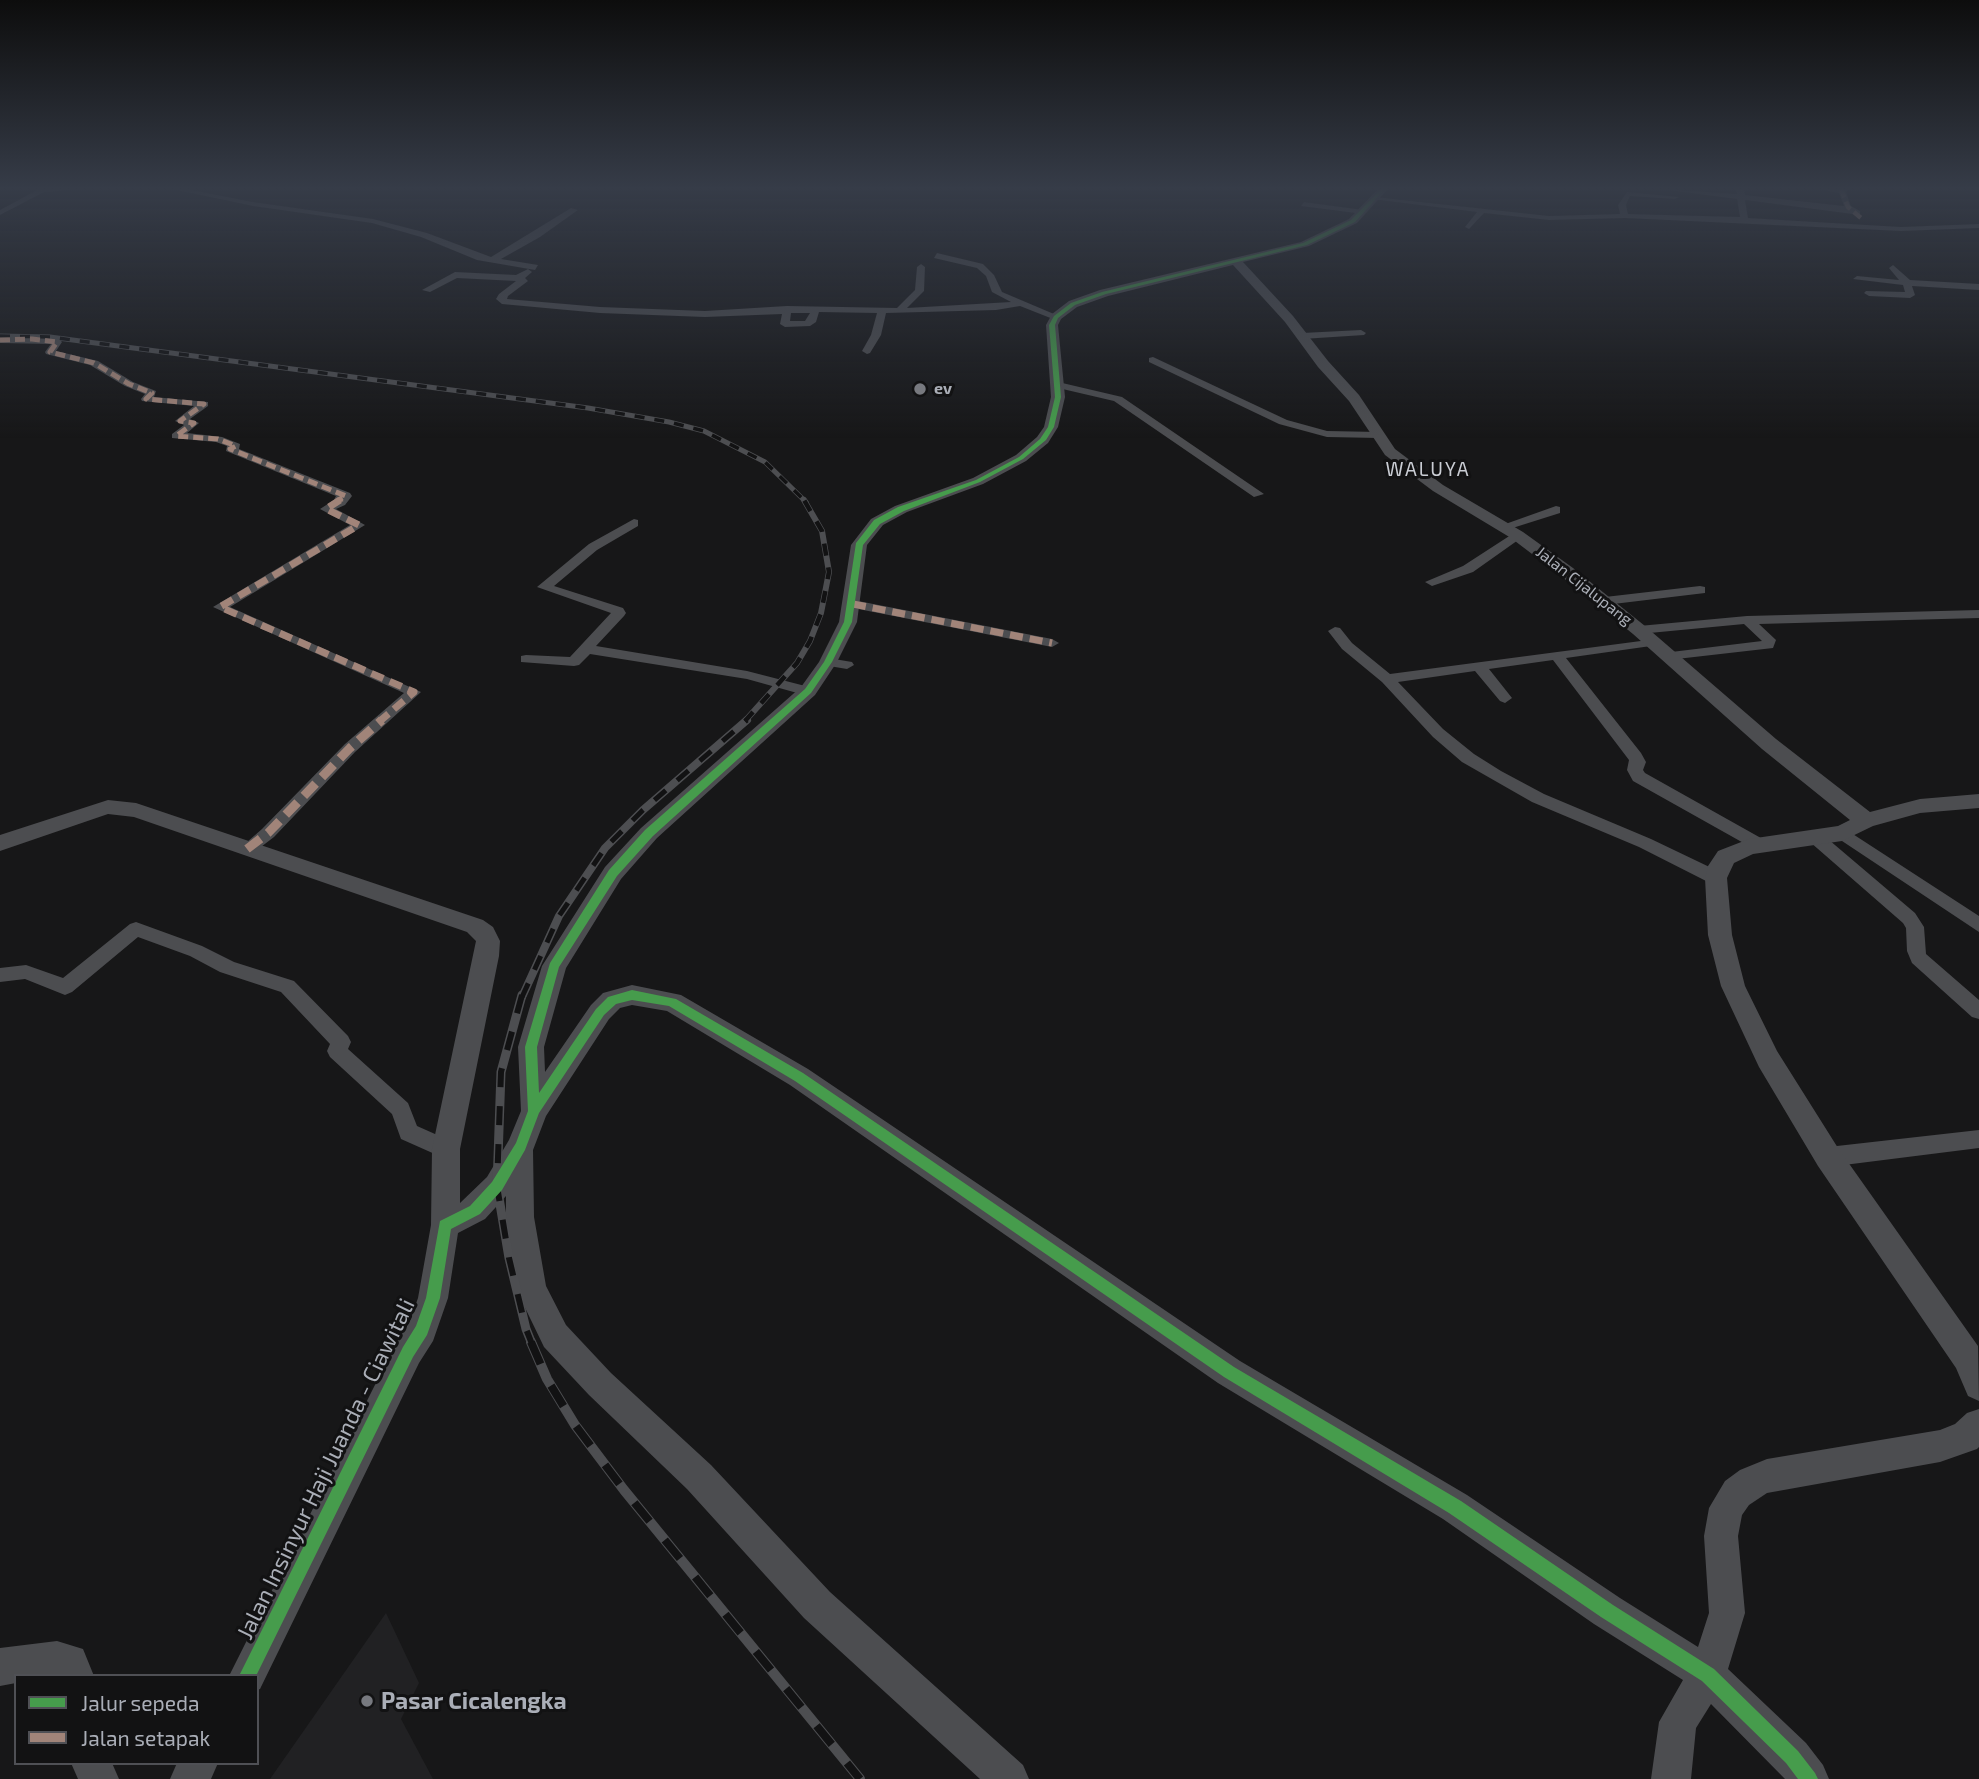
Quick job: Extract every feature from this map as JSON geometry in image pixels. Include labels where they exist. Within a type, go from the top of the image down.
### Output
[{"type":"street","points":[[518,278],[527,272]]},
{"type":"street","points":[[899,311],[919,291],[921,272]]},
{"type":"street","points":[[987,272],[997,292],[1056,317]]},
{"type":"street","points":[[534,1111],[531,1047],[554,966],[613,873],[649,833],[808,691],[842,638],[853,604],[859,545],[877,522],[901,509],[978,481],[1043,440],[1051,427],[1058,385],[1052,325],[1056,317],[1073,304],[1104,293],[1187,272]]},
{"type":"street","name":"Jalan Cijalupang","points":[[1246,272],[1354,398],[1390,453],[1418,475],[1510,531],[1605,601],[1769,744],[1866,821]]},
{"type":"street","points":[[1868,293],[1910,295],[1907,283],[1897,272]]},
{"type":"street","points":[[1932,272],[1946,285]]},
{"type":"street","points":[[1968,274],[1979,286]]},
{"type":"street","points":[[427,290],[455,275],[518,278],[524,281],[504,294],[502,299],[505,302],[526,306],[705,314],[816,309],[959,321]]},
{"type":"street","points":[[1857,279],[1979,286]]},
{"type":"street","points":[[881,316],[899,311],[956,310],[1021,303]]},
{"type":"street","points":[[787,309],[785,324],[807,324],[811,322],[816,309]]},
{"type":"street","points":[[867,351],[876,335],[881,316]]},
{"type":"street","points":[[1302,336],[1361,333]]},
{"type":"street","points":[[0,340],[32,339],[57,342],[50,352],[94,363],[129,384],[152,393],[146,400],[204,404],[180,421],[194,423],[176,436],[218,439],[236,446],[230,449],[346,496],[340,499],[341,502],[326,509],[359,525],[220,607],[414,692],[350,748],[268,833],[247,849],[136,810],[120,807],[92,811],[0,843]]},
{"type":"street","points":[[1153,360],[1283,422],[1327,433],[1379,435]]},
{"type":"street","points":[[1058,385],[1118,399],[1258,494]]},
{"type":"street","points":[[1432,582],[1468,569],[1510,531],[1556,510]]},
{"type":"street","points":[[526,659],[572,663],[588,649],[619,611],[545,586],[593,547],[634,523]]},
{"type":"street","points":[[1605,601],[1700,590]]},
{"type":"street","points":[[853,604],[1052,643]]},
{"type":"street","points":[[1387,679],[1557,656],[1645,636],[1747,620],[1979,614]]},
{"type":"street","points":[[1668,656],[1768,645],[1769,640],[1747,620]]},
{"type":"street","points":[[1335,631],[1347,646],[1387,679],[1438,733],[1468,758],[1538,798],[1644,843],[1716,878]]},
{"type":"street","points":[[588,649],[747,675],[808,691]]},
{"type":"street","points":[[1557,656],[1637,759],[1635,770],[1639,777],[1762,846]]},
{"type":"street","points":[[828,662],[847,666]]},
{"type":"street","points":[[1478,666],[1505,698]]},
{"type":"street","points":[[1975,1368],[1828,1157],[1768,1059],[1734,986],[1720,935],[1716,878],[1719,866],[1735,851],[1829,836],[1887,813],[1920,806],[1979,801]]},
{"type":"street","points":[[1829,836],[1979,925]]},
{"type":"street","points":[[1829,836],[1909,918],[1915,927],[1919,958],[1979,1011]]},
{"type":"street","name":"Jalan Insinyur Haji Juanda - Ciawitali","points":[[247,849],[475,926],[485,933],[488,941],[485,967],[446,1150],[445,1225],[433,1298],[422,1330],[408,1352],[248,1674]]},
{"type":"street","points":[[0,975],[26,972],[65,987],[136,929],[196,951],[240,972],[287,986],[343,1044],[337,1051],[401,1109],[408,1132],[446,1150]]},
{"type":"street","points":[[445,1225],[475,1210],[497,1186],[521,1146],[534,1111],[600,1012],[612,1000],[632,995],[672,1002],[799,1077],[870,1123],[1229,1372],[1455,1507],[1607,1611],[1708,1675],[1792,1757],[1809,1779]]},
{"type":"street","points":[[1828,1157],[1979,1139]]},
{"type":"street","points":[[521,1146],[520,1217],[531,1289],[555,1336],[610,1394],[699,1478],[817,1605],[1009,1779]]},
{"type":"street","points":[[1671,1779],[1678,1722],[1708,1675],[1727,1613],[1721,1536],[1726,1508],[1737,1493],[1752,1482],[1767,1476],[1940,1446],[1965,1437],[1979,1425]]},
{"type":"street","points":[[0,1667],[57,1659],[70,1662],[74,1674]]},
{"type":"shaded area","name":"Pasar Cicalengka","points":[[386,1613],[419,1683],[401,1719],[433,1779],[270,1779]]},
{"type":"railway","points":[[0,336],[50,337],[588,408],[669,422],[704,431],[765,462],[804,500]]},
{"type":"railway","points":[[745,721],[797,663],[810,641],[821,613],[829,572],[822,531],[804,500]]},
{"type":"railway","points":[[522,997],[559,916],[605,848],[643,810],[747,720]]},
{"type":"railway","points":[[522,995],[501,1072],[497,1186],[509,1258],[532,1344]]},
{"type":"railway","points":[[531,1342],[547,1379],[575,1425],[624,1490],[860,1779]]},
{"type":"marked path","points":[[0,340],[32,339],[57,342],[50,352],[94,363],[129,384],[152,393],[146,399],[204,404],[180,421],[194,423],[176,436],[218,439],[236,446],[230,449],[346,496],[340,499],[341,502],[326,509],[359,525],[220,607],[414,692],[350,748],[268,833],[247,849]]},
{"type":"marked path","points":[[853,604],[1052,643]]},
{"type":"cycle path","points":[[534,1111],[531,1047],[554,966],[613,873],[649,833],[808,691],[828,662],[848,622],[859,545],[877,522],[901,509],[978,481],[1021,458],[1043,440],[1051,427],[1058,397],[1052,325],[1056,317],[1073,304],[1104,293],[1190,272]]},
{"type":"cycle path","points":[[248,1674],[408,1352],[422,1330],[433,1298],[445,1225],[475,1210],[497,1186],[521,1146],[534,1111],[600,1012],[612,1000],[632,995],[672,1002],[799,1077],[1229,1372],[1455,1507],[1607,1611],[1708,1675],[1792,1757],[1809,1779]]},
{"type":"place","name":"ev","points":[[920,389]]},
{"type":"place","name":"Pasar Cicalengka","points":[[367,1701]]},
{"type":"district","name":"WALUYA","points":[[1428,470]]}]
